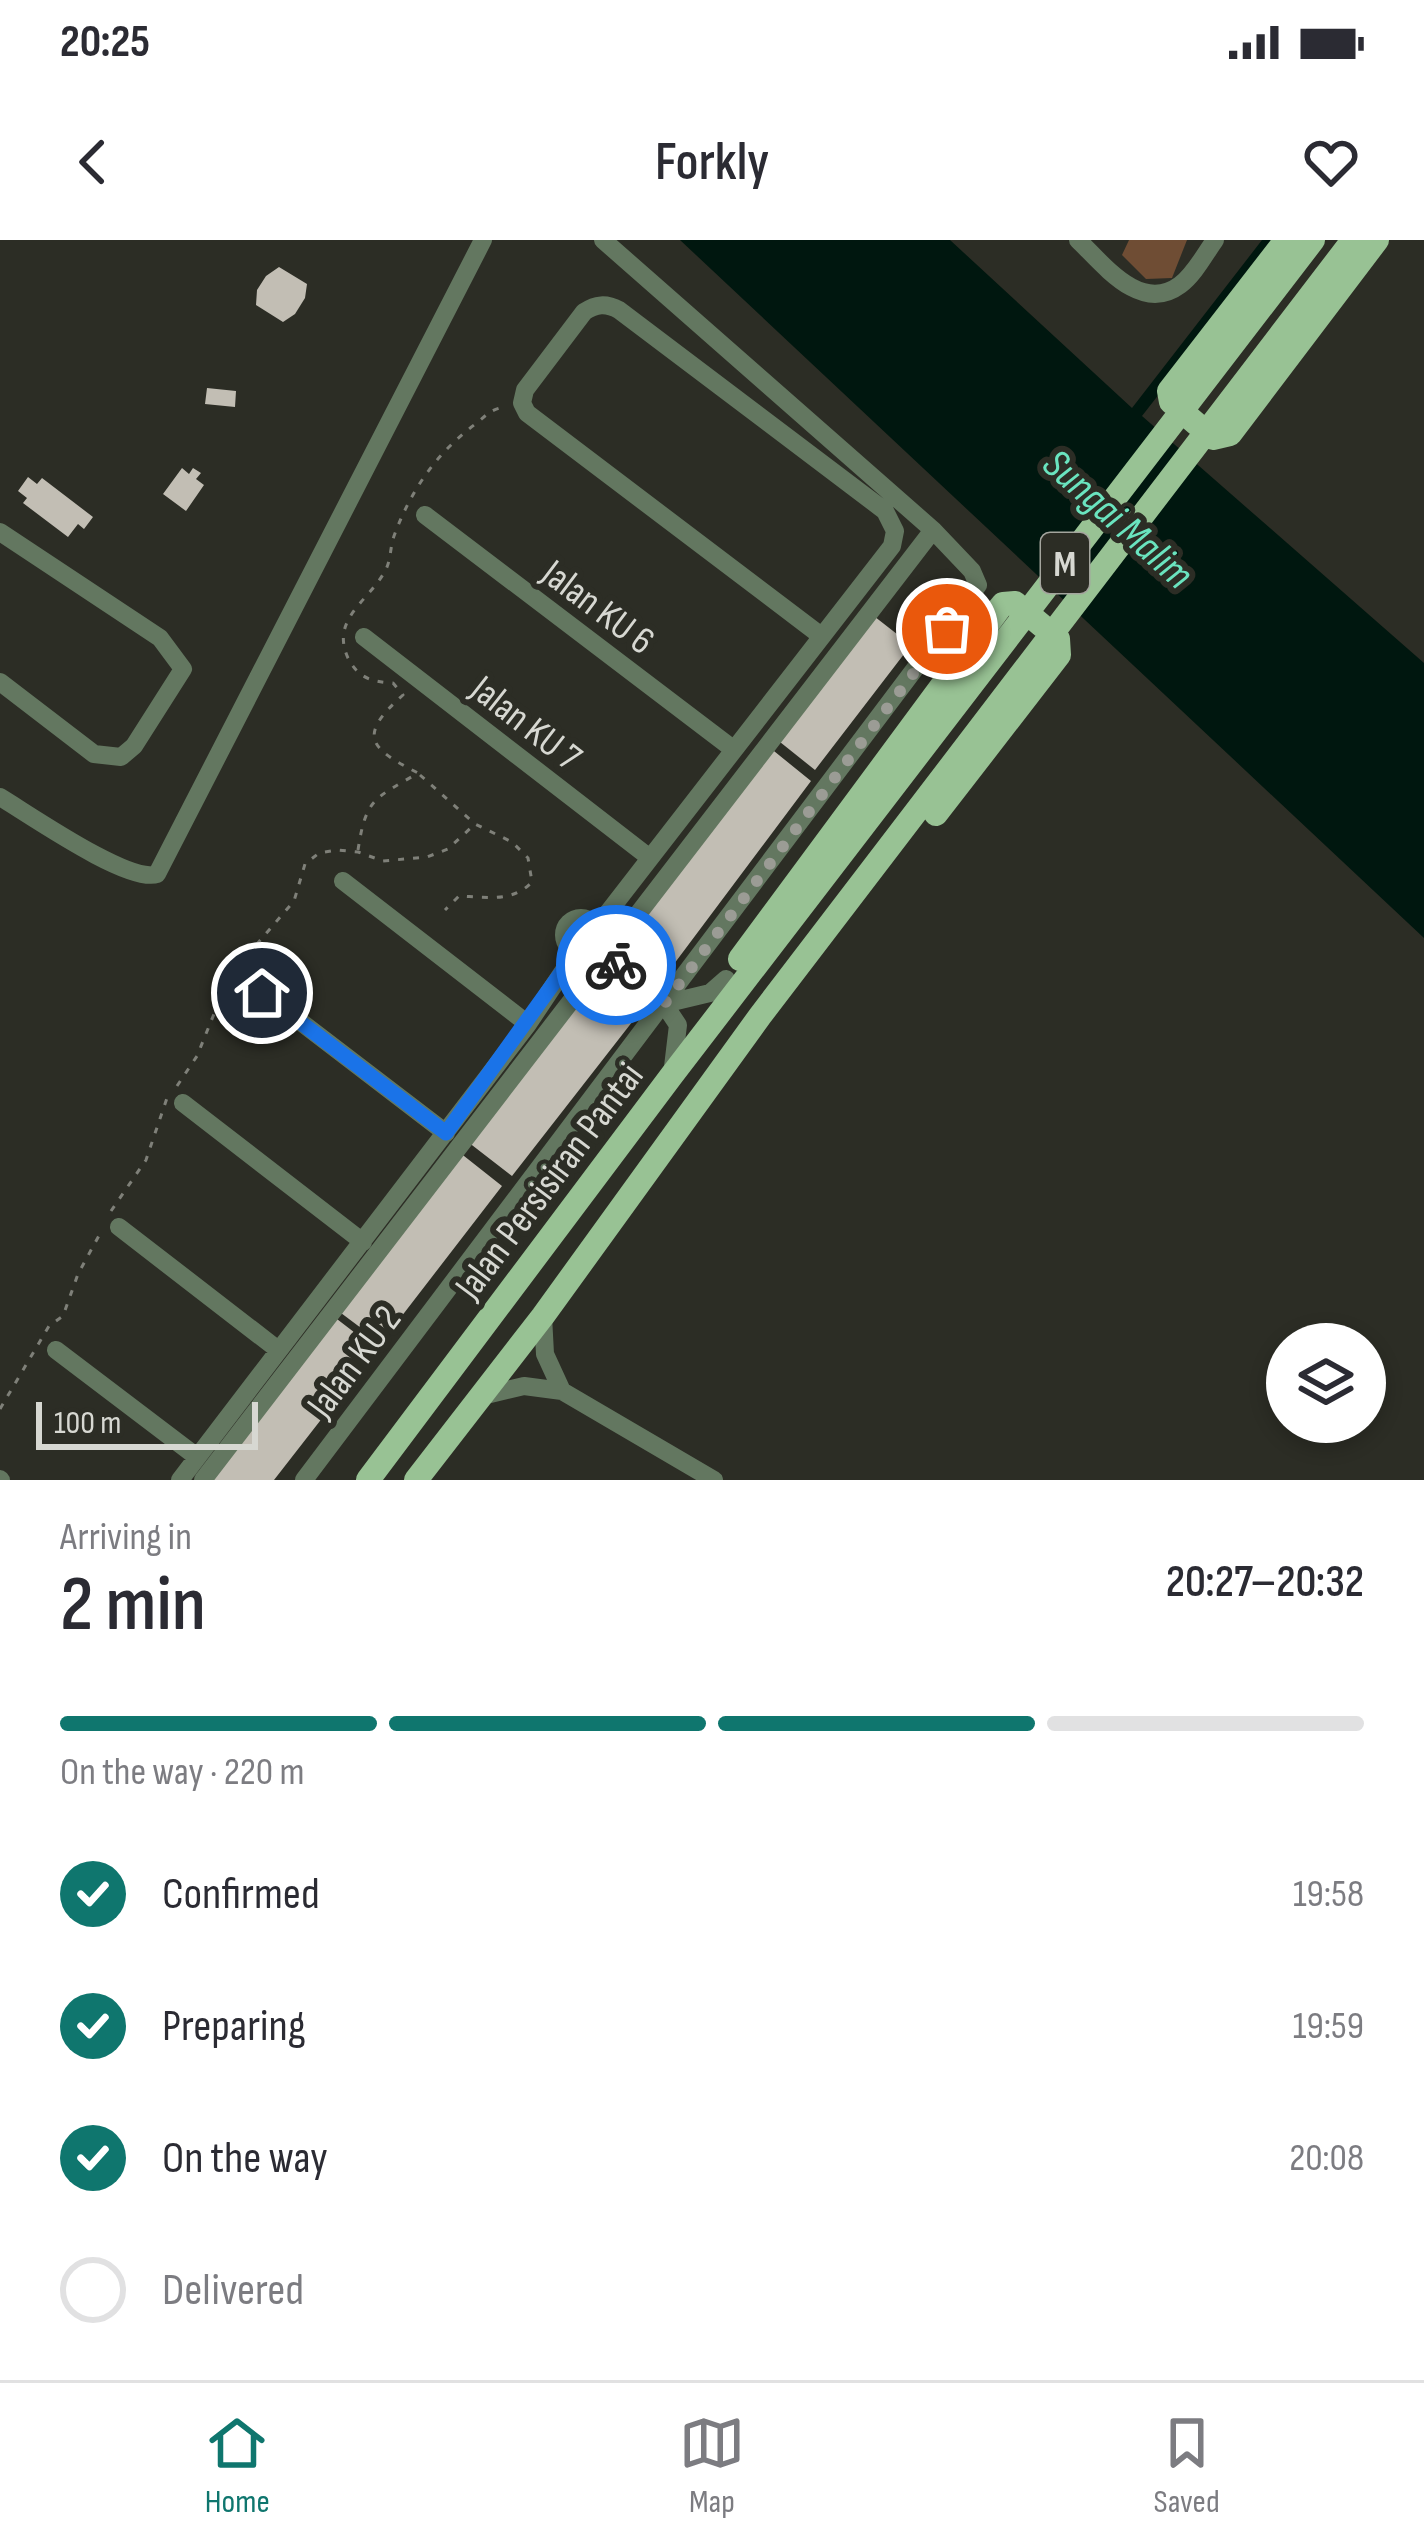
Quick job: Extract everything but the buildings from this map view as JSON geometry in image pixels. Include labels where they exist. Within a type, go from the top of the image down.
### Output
[{"type":"main road","points":[[1286,240],[1169,391],[1171,402],[1213,438],[1230,434],[1377,240]]},
{"type":"main road","name":"Jalan Persisiran Pantai","points":[[368,1480],[672,1075],[1313,240]]},
{"type":"main road","name":"Jalan Persisiran Pantai","points":[[416,1480],[543,1316],[760,1016],[1353,240]]},
{"type":"main road","points":[[672,1075],[726,979],[998,610],[1016,603],[1058,639],[1053,665],[844,932],[760,1016]]},
{"type":"street","points":[[0,797],[114,866],[141,878],[157,874],[483,240]]},
{"type":"street","points":[[180,1480],[528,1024],[933,530],[603,240]]},
{"type":"street","points":[[1078,240],[1135,292],[1153,295],[1183,284],[1215,240]]},
{"type":"street","points":[[1095,256],[1108,240]]},
{"type":"street","points":[[203,1480],[593,946],[650,858],[892,546],[895,531],[885,511],[609,305],[584,312],[525,390],[522,403],[527,413],[820,635]]},
{"type":"street","name":"Jalan KU 6","points":[[425,515],[733,749]]},
{"type":"street","name":"Jalan KU 2","points":[[304,1480],[975,592],[977,577],[933,530]]},
{"type":"street","points":[[0,532],[160,638],[183,669],[134,746],[121,757],[94,754],[0,682]]},
{"type":"street","name":"Jalan KU 7","points":[[364,638],[650,858]]},
{"type":"street","points":[[344,881],[528,1024]]},
{"type":"street","points":[[593,946],[664,1004],[678,1025],[672,1075]]},
{"type":"street","points":[[664,1004],[710,993],[726,979]]},
{"type":"street","points":[[262,993],[446,1133]]},
{"type":"street","points":[[183,1103],[363,1241]]},
{"type":"street","points":[[119,1227],[277,1349]]},
{"type":"street","points":[[543,1316],[545,1354],[562,1391]]},
{"type":"street","points":[[56,1350],[197,1457]]},
{"type":"street","points":[[482,1396],[524,1386],[562,1391],[714,1480]]},
{"type":"path","points":[[446,910],[459,896],[503,898],[524,892],[532,882],[529,858],[512,842],[475,824],[418,773],[377,748],[372,735],[376,722],[403,695],[393,683],[368,680],[356,672],[342,642],[346,623],[361,598],[388,567],[396,530],[443,449],[489,410],[522,403]]},
{"type":"path","points":[[358,852],[362,820],[373,800],[418,773]]},
{"type":"path","points":[[0,1409],[49,1326],[63,1316],[78,1274],[154,1143],[163,1105],[197,1056],[214,1014],[226,1005],[244,977],[251,951],[295,902],[305,864],[319,853],[358,852],[383,861],[427,857],[448,849],[475,824]]},
{"type":"shaded area","points":[[1129,240],[1187,240],[1172,278],[1146,279],[1122,255]]},
{"type":"water","name":"Sungai Malim","points":[[680,240],[950,240],[1132,408],[1262,240],[1279,240],[1142,416],[1424,663],[1424,938]]},
{"type":"way so far","points":[[616,965],[664,1004],[947,629]]},
{"type":"route","points":[[262,993],[446,1133],[576,952],[593,947],[616,965]]}]
